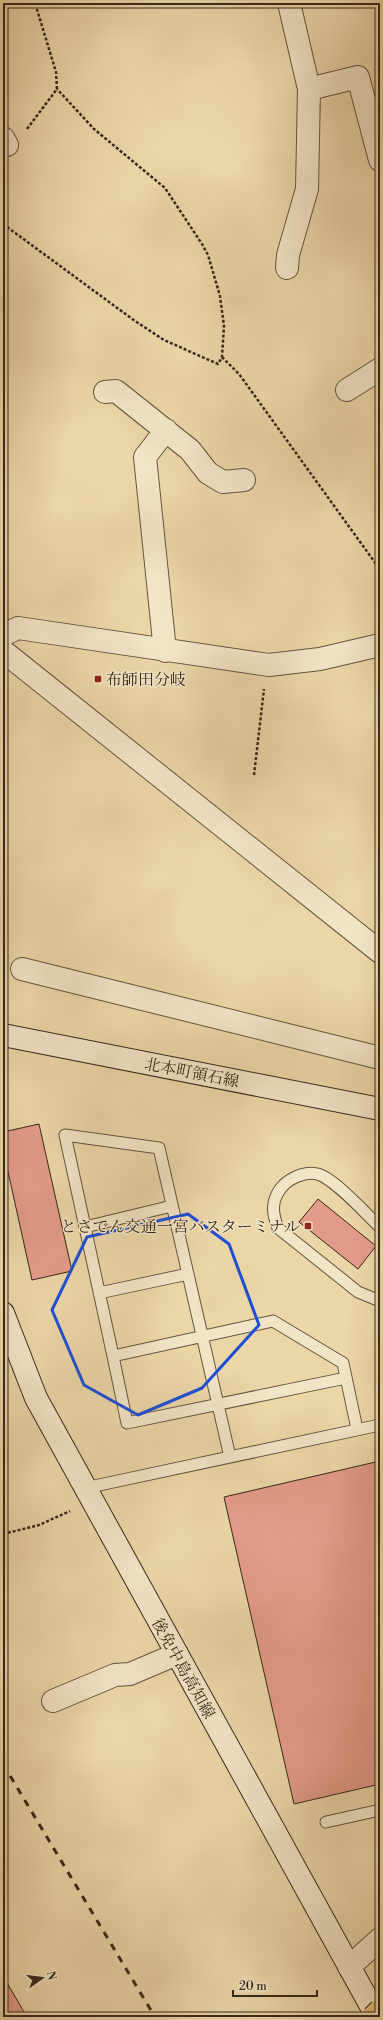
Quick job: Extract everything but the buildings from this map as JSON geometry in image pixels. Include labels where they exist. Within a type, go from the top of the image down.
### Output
[{"type":"main road","points":[[373,2017],[380,2010]]},
{"type":"street","points":[[287,268],[288,255],[307,189],[309,89],[289,3]]},
{"type":"street","points":[[309,89],[358,77],[380,160]]},
{"type":"street","points":[[347,390],[380,369]]},
{"type":"street","points":[[105,392],[116,391],[166,430],[190,450],[208,473],[223,482],[244,480]]},
{"type":"street","points":[[165,651],[145,457],[166,430]]},
{"type":"street","points":[[3,635],[18,628],[165,651],[269,665],[320,659],[380,645]]},
{"type":"street","points":[[3,651],[380,952]]},
{"type":"street","points":[[22,969],[380,1058]]},
{"type":"street","name":"北本町領石線","points":[[3,1034],[380,1109]]},
{"type":"street","name":"後免中島高知線","points":[[3,1313],[36,1398],[377,2017]]},
{"type":"street","points":[[3,1337],[28,1379]]},
{"type":"street","points":[[53,1701],[115,1675],[130,1674],[177,1654]]},
{"type":"street","points":[[349,1967],[380,1939]]},
{"type":"lane","points":[[230,1456],[219,1404],[159,1148],[65,1135],[127,1422],[219,1404],[346,1378]]},
{"type":"lane","points":[[380,1227],[329,1179],[316,1173],[302,1175],[287,1181],[275,1195],[272,1214],[278,1228],[358,1292],[380,1301]]},
{"type":"lane","points":[[85,1227],[172,1206]]},
{"type":"lane","points":[[99,1292],[188,1274]]},
{"type":"lane","points":[[113,1356],[273,1321],[342,1363],[357,1429]]},
{"type":"lane","points":[[89,1494],[230,1456],[380,1425]]},
{"type":"lane","points":[[326,1822],[380,1810]]},
{"type":"path","points":[[26,132],[57,89],[56,72],[36,3]]},
{"type":"path","points":[[3,224],[135,321],[164,340],[218,364],[222,357],[224,326],[220,296],[208,255],[202,244],[165,188],[94,129],[57,89]]},
{"type":"path","points":[[222,357],[239,374],[376,564],[380,566]]},
{"type":"path","points":[[254,775],[269,665]]},
{"type":"path","points":[[3,1534],[39,1525],[89,1494]]},
{"type":"highlighted area","points":[[188,1214],[229,1244],[259,1325],[202,1388],[138,1415],[84,1385],[52,1310],[87,1237]]},
{"type":"railway","points":[[3,1764],[155,2017]]},
{"type":"place","name":"布師田分岐","points":[[98,679]]},
{"type":"place","name":"とさでん交通一宮バスターミナル","points":[[308,1226]]}]
